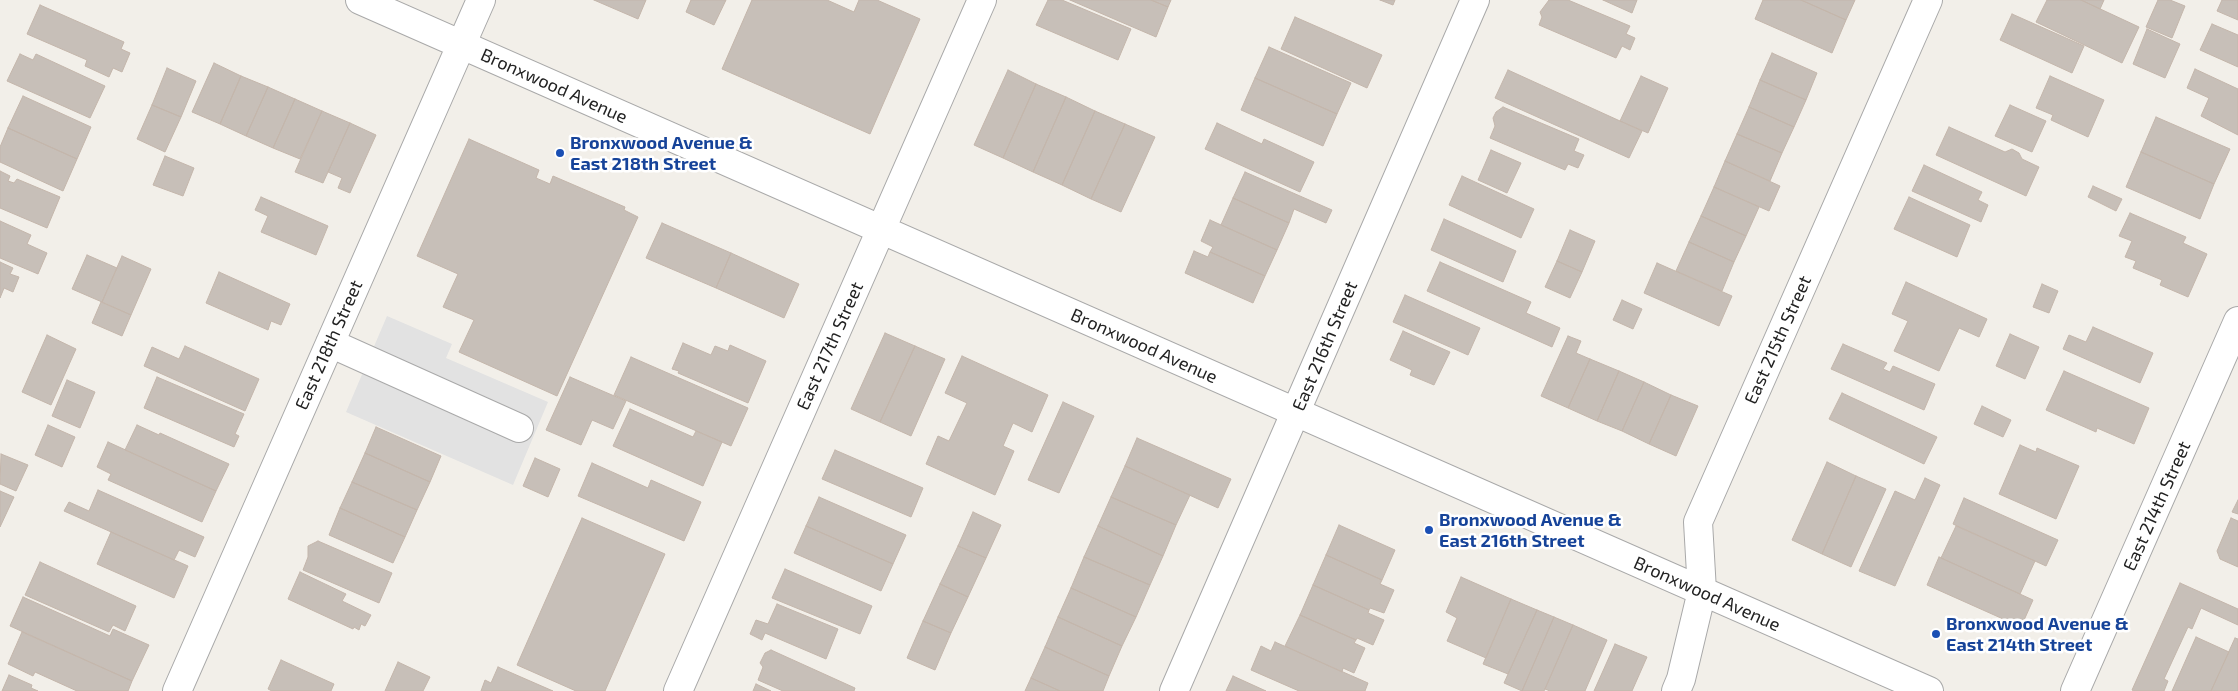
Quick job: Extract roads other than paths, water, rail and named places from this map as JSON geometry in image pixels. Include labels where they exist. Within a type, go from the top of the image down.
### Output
[{"type":"street","name":"Bronxwood Avenue","points":[[360,0],[1928,691]]},
{"type":"street","name":"East 218th Street","points":[[177,691],[482,0]]},
{"type":"street","name":"East 217th Street","points":[[678,691],[982,0]]},
{"type":"street","name":"East 216th Street","points":[[1174,691],[1475,0]]},
{"type":"street","name":"East 215th Street","points":[[1676,691],[1681,679],[1702,592],[1698,522],[1928,0]]},
{"type":"street","name":"East 214th Street","points":[[2075,691],[2238,321]]},
{"type":"street","points":[[330,343],[519,428]]},
{"type":"place","name":"Bronxwood Avenue & East 218th Street","points":[[560,153]]},
{"type":"place","name":"Bronxwood Avenue & East 216th Street","points":[[1429,530]]},
{"type":"place","name":"Bronxwood Avenue & East 214th Street","points":[[1936,634]]}]
